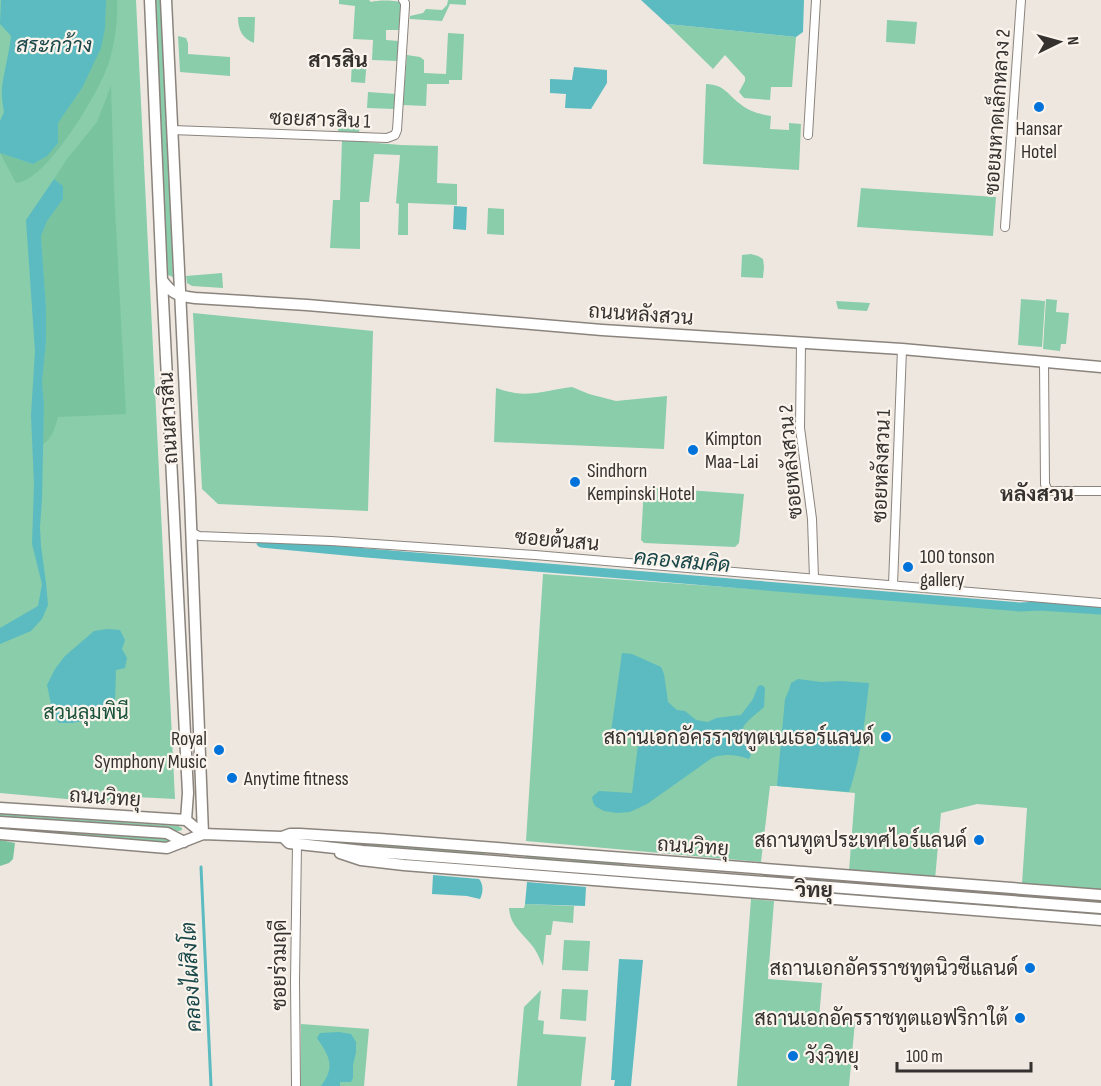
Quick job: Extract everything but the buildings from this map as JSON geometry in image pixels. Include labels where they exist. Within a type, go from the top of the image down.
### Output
[{"type":"main road","name":"ถนนสารสิน","points":[[150,0],[188,793],[186,820]]},
{"type":"main road","name":"ถนนสารสิน","points":[[166,0],[203,834]]},
{"type":"main road","points":[[162,280],[179,296]]},
{"type":"main road","name":"ถนนหลังสวน","points":[[179,296],[602,330],[902,349],[1101,367]]},
{"type":"main road","name":"ถนนวิทยุ","points":[[0,808],[186,820]]},
{"type":"main road","points":[[186,820],[203,834]]},
{"type":"main road","name":"ถนนวิทยุ","points":[[0,822],[167,833],[184,842]]},
{"type":"main road","name":"ถนนวิทยุ","points":[[0,834],[166,848],[203,834],[283,837],[300,834],[1101,895]]},
{"type":"main road","name":"ถนนวิทยุ","points":[[283,837],[289,843],[409,860],[504,867],[626,871],[1101,908]]},
{"type":"main road","points":[[504,867],[506,849]]},
{"type":"main road","points":[[625,882],[627,859]]},
{"type":"main road","name":"ถนนวิทยุ","points":[[504,867],[625,882],[1101,920]]},
{"type":"main road","points":[[734,879],[752,892]]},
{"type":"main road","points":[[894,903],[895,892]]},
{"type":"street","name":"ซอยสารสิน 1","points":[[172,130],[390,137],[395,135],[402,65],[405,6],[403,0]]},
{"type":"street","points":[[808,135],[816,0]]},
{"type":"street","name":"ซอยมหาดเล็กหลวง 2","points":[[1005,227],[1021,0]]},
{"type":"street","name":"ซอยหลังสวน 2","points":[[801,343],[800,428],[812,519],[814,578]]},
{"type":"street","name":"ซอยหลังสวน 1","points":[[893,585],[902,349]]},
{"type":"street","points":[[1044,362],[1045,484],[1047,491],[1101,491]]},
{"type":"street","name":"ซอยต้นสน","points":[[191,532],[199,536],[331,541],[535,555],[1101,603]]},
{"type":"street","name":"ซอยร่วมฤดี","points":[[296,1086],[297,844]]},
{"type":"green space","name":"สวนลุมพินี","points":[[0,0],[136,0],[175,799],[136,797],[133,805],[0,793]]},
{"type":"green space","points":[[106,0],[117,0],[117,16],[116,32],[103,78],[83,114],[56,152],[28,179],[16,183],[0,153],[33,164],[82,88],[105,28]]},
{"type":"green space","points":[[156,0],[162,0],[173,277],[168,275],[164,220]]},
{"type":"green space","points":[[339,0],[400,2],[400,30],[386,30],[386,40],[399,41],[398,61],[372,60],[373,40],[353,39],[355,6],[339,4]]},
{"type":"green space","points":[[448,0],[466,0],[466,5],[450,4],[442,21],[410,19],[410,16],[423,13],[426,9],[442,10]]},
{"type":"green space","points":[[238,17],[255,17],[254,43],[246,39],[242,33]]},
{"type":"green space","points":[[887,20],[917,22],[915,44],[886,42]]},
{"type":"green space","points":[[667,24],[796,37],[792,87],[771,87],[770,100],[744,98],[739,92],[745,77],[725,55],[713,69]]},
{"type":"green space","points":[[448,33],[464,34],[462,80],[449,80],[449,84],[427,84],[426,106],[403,105],[407,55],[424,60],[424,73],[446,74]]},
{"type":"green space","points":[[178,36],[186,38],[188,54],[230,57],[230,76],[180,72]]},
{"type":"green space","points":[[352,59],[367,59],[365,83],[351,82]]},
{"type":"green space","points":[[706,84],[721,88],[750,110],[771,116],[770,129],[789,130],[789,123],[801,124],[799,170],[703,164]]},
{"type":"green space","points":[[111,86],[126,414],[58,417],[55,428],[43,444],[42,383],[46,342],[46,308],[41,236],[47,221],[63,199],[63,186],[54,179],[97,122]]},
{"type":"green space","points":[[368,92],[396,94],[394,109],[367,108]]},
{"type":"green space","points":[[339,119],[360,120],[359,133],[338,132]]},
{"type":"green space","points":[[342,140],[438,146],[437,183],[457,184],[457,205],[408,203],[408,235],[398,235],[399,204],[396,203],[400,155],[374,154],[369,202],[360,202],[360,249],[330,248],[333,200],[340,200]]},
{"type":"green space","points":[[861,188],[996,197],[993,236],[857,227]]},
{"type":"green space","points":[[488,208],[504,209],[504,235],[487,234]]},
{"type":"green space","points":[[751,254],[763,259],[763,278],[741,277],[742,255]]},
{"type":"green space","points":[[222,273],[223,288],[192,286],[187,283],[186,276]]},
{"type":"green space","points":[[1021,299],[1045,301],[1042,347],[1018,345]]},
{"type":"green space","points":[[1046,299],[1057,300],[1056,312],[1069,313],[1066,344],[1061,344],[1060,351],[1043,349]]},
{"type":"green space","points":[[836,301],[870,303],[867,311],[838,309]]},
{"type":"green space","points":[[193,313],[373,331],[368,511],[218,504],[202,489]]},
{"type":"green space","points":[[572,387],[616,401],[667,396],[664,449],[494,442],[496,388],[529,394]]},
{"type":"green space","points":[[644,487],[744,494],[739,543],[735,547],[644,543],[641,540]]},
{"type":"green space","points":[[543,574],[1101,614],[1101,890],[1022,884],[1027,808],[977,804],[941,813],[935,879],[849,871],[855,793],[777,786],[770,786],[761,862],[526,841]]},
{"type":"green space","points":[[0,814],[178,826],[182,830],[0,818]]},
{"type":"green space","points":[[0,826],[168,839],[169,843],[0,830]]},
{"type":"green space","points":[[312,838],[484,853],[483,856],[357,847],[310,840]]},
{"type":"green space","points":[[0,840],[15,843],[13,859],[0,866]]},
{"type":"green space","points":[[527,854],[624,863],[623,866],[584,864],[569,860],[524,859]]},
{"type":"green space","points":[[751,899],[774,901],[768,979],[822,983],[819,1019],[855,1022],[849,1086],[737,1086]]},
{"type":"green space","points":[[525,904],[574,906],[573,923],[553,921],[551,935],[546,935],[543,966],[534,948],[515,925],[510,914],[509,908],[524,908]]},
{"type":"green space","points":[[564,940],[590,941],[588,971],[562,970]]},
{"type":"green space","points":[[562,989],[588,990],[586,1021],[560,1019]]},
{"type":"green space","points":[[541,990],[538,1020],[544,1021],[543,1034],[586,1037],[581,1086],[517,1086],[524,1007]]},
{"type":"green space","points":[[301,1024],[369,1029],[364,1086],[301,1086]]},
{"type":"water","name":"สระกว้าง","points":[[1,0],[106,0],[105,28],[101,48],[82,88],[58,123],[58,143],[47,156],[33,164],[0,153],[0,121],[4,112],[2,88],[11,36],[0,24]]},
{"type":"water","points":[[641,0],[804,0],[803,32],[796,37],[667,24]]},
{"type":"water","points":[[574,67],[607,70],[607,83],[591,109],[565,108],[566,94],[550,93],[550,79],[572,80]]},
{"type":"water","points":[[54,179],[63,186],[63,199],[47,221],[41,236],[46,342],[42,382],[44,404],[40,527],[48,605],[42,619],[31,631],[0,644],[0,628],[38,606],[42,584],[32,544],[34,485],[31,415],[35,351],[26,220]]},
{"type":"water","points":[[454,206],[467,207],[466,230],[453,229]]},
{"type":"water","points":[[120,630],[125,640],[122,649],[127,658],[125,668],[116,670],[115,703],[96,718],[73,723],[59,723],[53,714],[47,685],[55,669],[65,656],[94,631]]},
{"type":"water","points":[[622,653],[632,654],[661,667],[668,702],[677,710],[685,711],[696,720],[708,722],[716,718],[741,715],[753,699],[758,686],[762,685],[765,688],[764,707],[746,723],[742,732],[751,755],[749,759],[730,755],[712,758],[647,804],[630,812],[604,811],[595,806],[592,797],[599,791],[632,793],[639,737],[611,732]]},
{"type":"water","points":[[798,679],[869,683],[860,752],[849,792],[777,786],[785,699],[791,683]]},
{"type":"water","points":[[433,875],[479,879],[482,884],[480,899],[432,894]]},
{"type":"water","points":[[527,882],[586,887],[585,906],[525,904]]},
{"type":"water","points":[[619,959],[643,960],[631,1086],[614,1086],[615,1080],[611,1080]]},
{"type":"water","points":[[320,1033],[351,1034],[356,1042],[353,1078],[351,1082],[340,1082],[340,1086],[321,1086],[328,1073],[329,1061],[317,1038]]},
{"type":"waterway","name":"คลองสมคิด","points":[[261,543],[1020,607],[1101,610]]},
{"type":"waterway","name":"คลองไผ่สิงโต","points":[[201,867],[211,1086]]},
{"type":"place","name":"Hansar Hotel","points":[[1039,107]]},
{"type":"place","name":"Kimpton Maa-Lai","points":[[693,450]]},
{"type":"place","name":"Sindhorn Kempinski Hotel","points":[[575,482]]},
{"type":"place","name":"100 tonson gallery","points":[[908,567]]},
{"type":"place","name":"สถานเอกอัครราชทูตเนเธอร์แลนด์","points":[[886,737]]},
{"type":"place","name":"Royal Symphony Music","points":[[219,750]]},
{"type":"place","name":"Anytime fitness","points":[[232,778]]},
{"type":"place","name":"สถานทูตประเทศไอร์แลนด์","points":[[979,840]]},
{"type":"place","name":"สถานเอกอัครราชทูตนิวซีแลนด์","points":[[1030,968]]},
{"type":"place","name":"สถานเอกอัครราชทูตแอฟริกาใต้","points":[[1020,1018]]},
{"type":"place","name":"วังวิทยุ","points":[[793,1056]]},
{"type":"district","name":"สารสิน","points":[[338,60]]},
{"type":"district","name":"หลังสวน","points":[[1037,494]]},
{"type":"district","name":"วิทยุ","points":[[814,890]]}]
